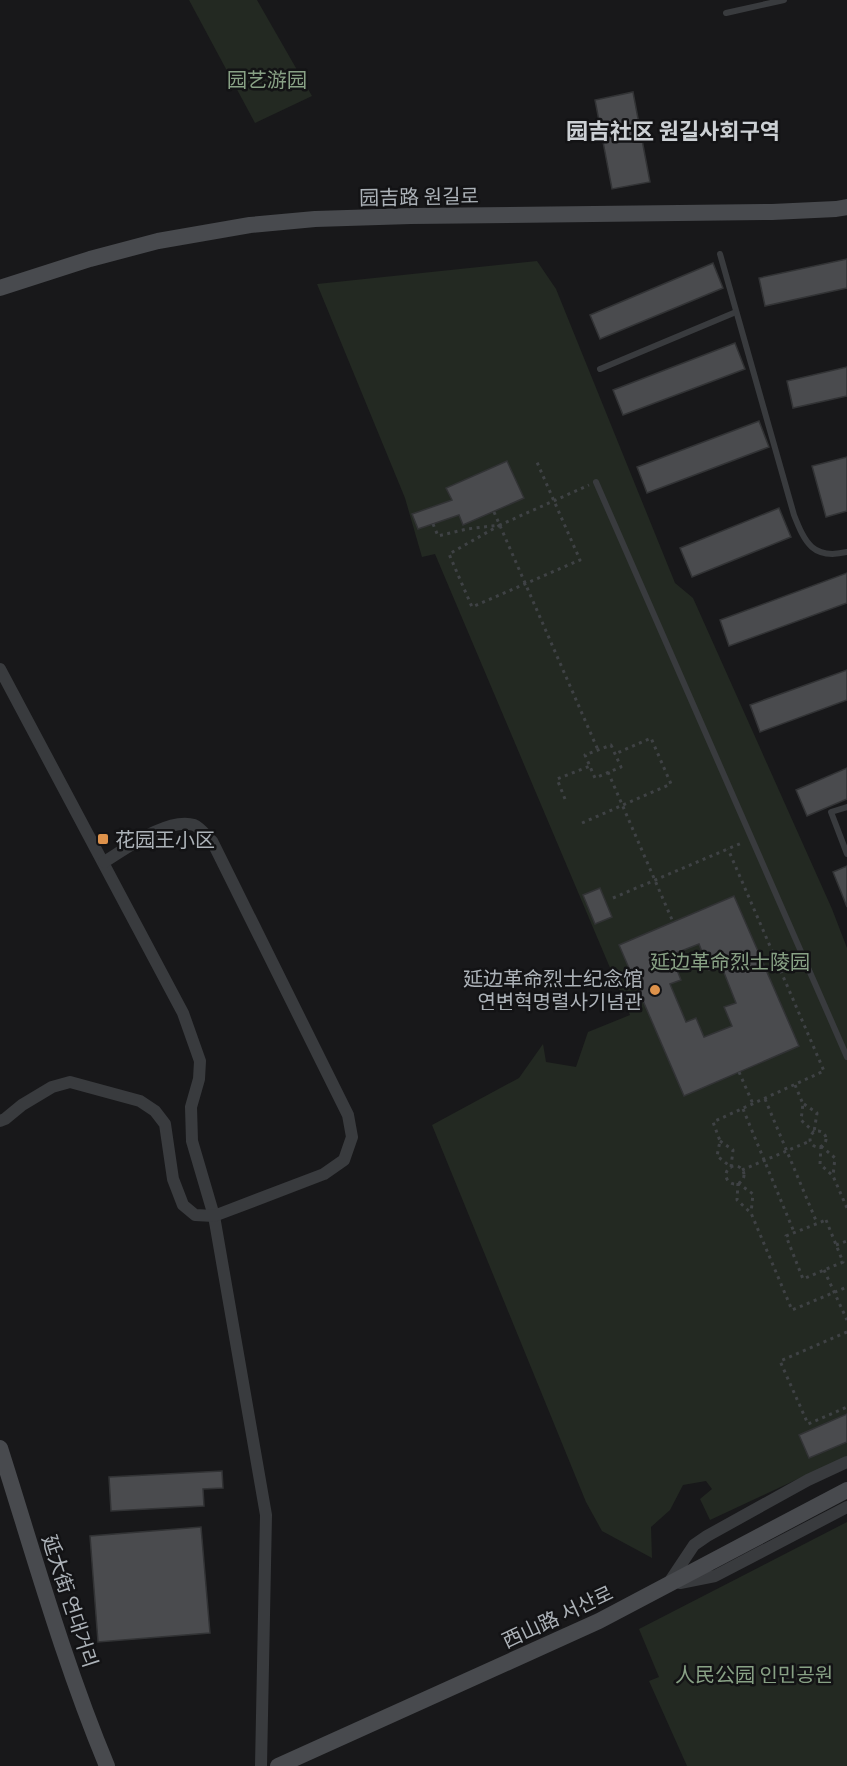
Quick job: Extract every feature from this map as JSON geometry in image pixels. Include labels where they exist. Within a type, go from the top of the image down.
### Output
[{"type":"street","name":"园吉路 원길로","points":[[0,288],[90,259],[158,241],[261,224],[315,219],[411,216],[772,212],[847,207]]},
{"type":"street","points":[[0,669],[183,1013],[200,1061],[199,1079],[191,1107],[192,1141],[214,1215],[266,1515],[261,1766]]},
{"type":"street","points":[[0,1121],[52,1088],[70,1082],[140,1101],[155,1111],[165,1124],[173,1179],[183,1205],[195,1215],[214,1215],[324,1174],[344,1160],[352,1137],[348,1115],[212,841],[197,826],[181,823],[164,827],[104,861]]},
{"type":"street","name":"延大街 연대거리","points":[[0,1448],[58,1632],[107,1766]]},
{"type":"street","points":[[667,1586],[694,1545],[707,1536],[808,1480],[847,1462]]},
{"type":"street","name":"西山路 서산로","points":[[278,1766],[535,1650],[667,1586],[847,1490]]},
{"type":"street","points":[[667,1586],[715,1576],[847,1507]]},
{"type":"lane","points":[[726,13],[784,0]]},
{"type":"lane","points":[[720,254],[801,533],[809,546],[819,552],[837,554],[847,552]]},
{"type":"lane","points":[[600,369],[736,312]]},
{"type":"lane","points":[[596,482],[847,1057]]},
{"type":"lane","points":[[847,807],[831,812],[847,854]]},
{"type":"path","points":[[536,460],[554,501],[580,560],[472,607],[449,554],[500,525],[554,501],[596,482]]},
{"type":"path","points":[[494,512],[598,750]]},
{"type":"path","points":[[433,524],[438,536],[467,529],[500,525]]},
{"type":"path","points":[[582,823],[671,784],[651,738],[615,754]]},
{"type":"path","points":[[611,745],[615,754],[621,767],[595,778],[585,755],[611,745]]},
{"type":"path","points":[[565,799],[557,779],[590,766]]},
{"type":"path","points":[[608,772],[673,922]]},
{"type":"path","points":[[613,898],[752,839]]},
{"type":"path","points":[[728,849],[824,1071],[713,1122],[720,1141],[717,1156],[731,1167],[742,1170]]},
{"type":"path","points":[[739,1072],[753,1104]]},
{"type":"path","points":[[795,1084],[803,1104],[801,1120],[814,1132]]},
{"type":"path","points":[[765,1099],[817,1223]]},
{"type":"path","points":[[803,1104],[816,1113],[814,1132],[810,1141]]},
{"type":"path","points":[[743,1109],[795,1232]]},
{"type":"path","points":[[814,1132],[820,1131],[826,1135],[826,1140],[821,1146],[819,1164],[833,1176],[847,1208]]},
{"type":"path","points":[[720,1141],[733,1150],[731,1167],[726,1173],[727,1178],[733,1184],[738,1183],[753,1194],[751,1213]]},
{"type":"path","points":[[742,1170],[810,1141]]},
{"type":"path","points":[[810,1141],[813,1145],[821,1146],[835,1158],[833,1176]]},
{"type":"path","points":[[742,1170],[742,1179],[738,1183],[737,1200],[751,1213],[792,1310],[847,1287]]},
{"type":"path","points":[[826,1220],[843,1262],[803,1279],[786,1236],[817,1223],[826,1220]]},
{"type":"path","points":[[836,1245],[847,1241]]},
{"type":"path","points":[[824,1270],[847,1320]]},
{"type":"path","points":[[847,1332],[780,1361],[808,1424],[847,1407]]},
{"type":"green space","name":"园艺游园","points":[[189,0],[257,0],[312,96],[255,123]]},
{"type":"green space","name":"延边革命烈士陵园","points":[[537,261],[556,289],[675,583],[693,598],[832,909],[847,948],[847,1459],[802,1477],[710,1520],[700,1499],[712,1489],[706,1481],[683,1485],[670,1510],[651,1527],[652,1558],[602,1531],[586,1502],[432,1125],[519,1078],[543,1044],[546,1062],[576,1067],[588,1032],[630,1015],[435,554],[422,557],[405,498],[317,284]]},
{"type":"green space","name":"人民公园 인민공원","points":[[847,1522],[847,1766],[687,1766],[649,1681],[659,1677],[639,1629]]},
{"type":"building","points":[[633,92],[650,182],[612,189],[595,100]]},
{"type":"building","points":[[847,259],[847,288],[765,306],[759,278]]},
{"type":"building","points":[[713,263],[723,288],[600,339],[590,315]]},
{"type":"building","points":[[735,343],[745,369],[623,415],[613,390]]},
{"type":"building","points":[[847,367],[847,396],[793,408],[787,381]]},
{"type":"building","points":[[759,421],[769,447],[647,493],[637,467]]},
{"type":"building","points":[[847,457],[847,511],[826,517],[812,466]]},
{"type":"building","points":[[507,461],[524,498],[463,525],[459,515],[418,529],[412,514],[452,500],[446,488]]},
{"type":"building","points":[[779,508],[791,537],[692,577],[680,548]]},
{"type":"building","points":[[847,573],[847,603],[729,646],[720,620]]},
{"type":"building","points":[[847,670],[847,700],[760,732],[750,705]]},
{"type":"building","points":[[847,768],[847,799],[807,816],[796,790]]},
{"type":"building","points":[[847,866],[847,907],[833,872]]},
{"type":"building","points":[[600,888],[612,917],[595,924],[583,895]]},
{"type":"building","name":"延边革命烈士纪念馆 연변혁명렬사기념관","points":[[734,896],[799,1046],[684,1096],[619,945]],"holes":[[[699,944],[709,970],[721,965],[736,1003],[724,1007],[732,1026],[704,1037],[696,1018],[686,1022],[670,984],[681,980],[671,955]]]},
{"type":"building","points":[[847,1414],[847,1442],[809,1458],[799,1435]]},
{"type":"building","points":[[222,1471],[223,1488],[203,1489],[204,1506],[111,1511],[109,1477]]},
{"type":"building","points":[[201,1527],[210,1633],[98,1642],[90,1536]]},
{"type":"place","name":"花园王小区","points":[[103,839]]},
{"type":"place","name":"延边革命烈士纪念馆 연변혁명렬사기념관","points":[[655,990]]},
{"type":"district","name":"园吉社区 원길사회구역","points":[[673,130]]}]
